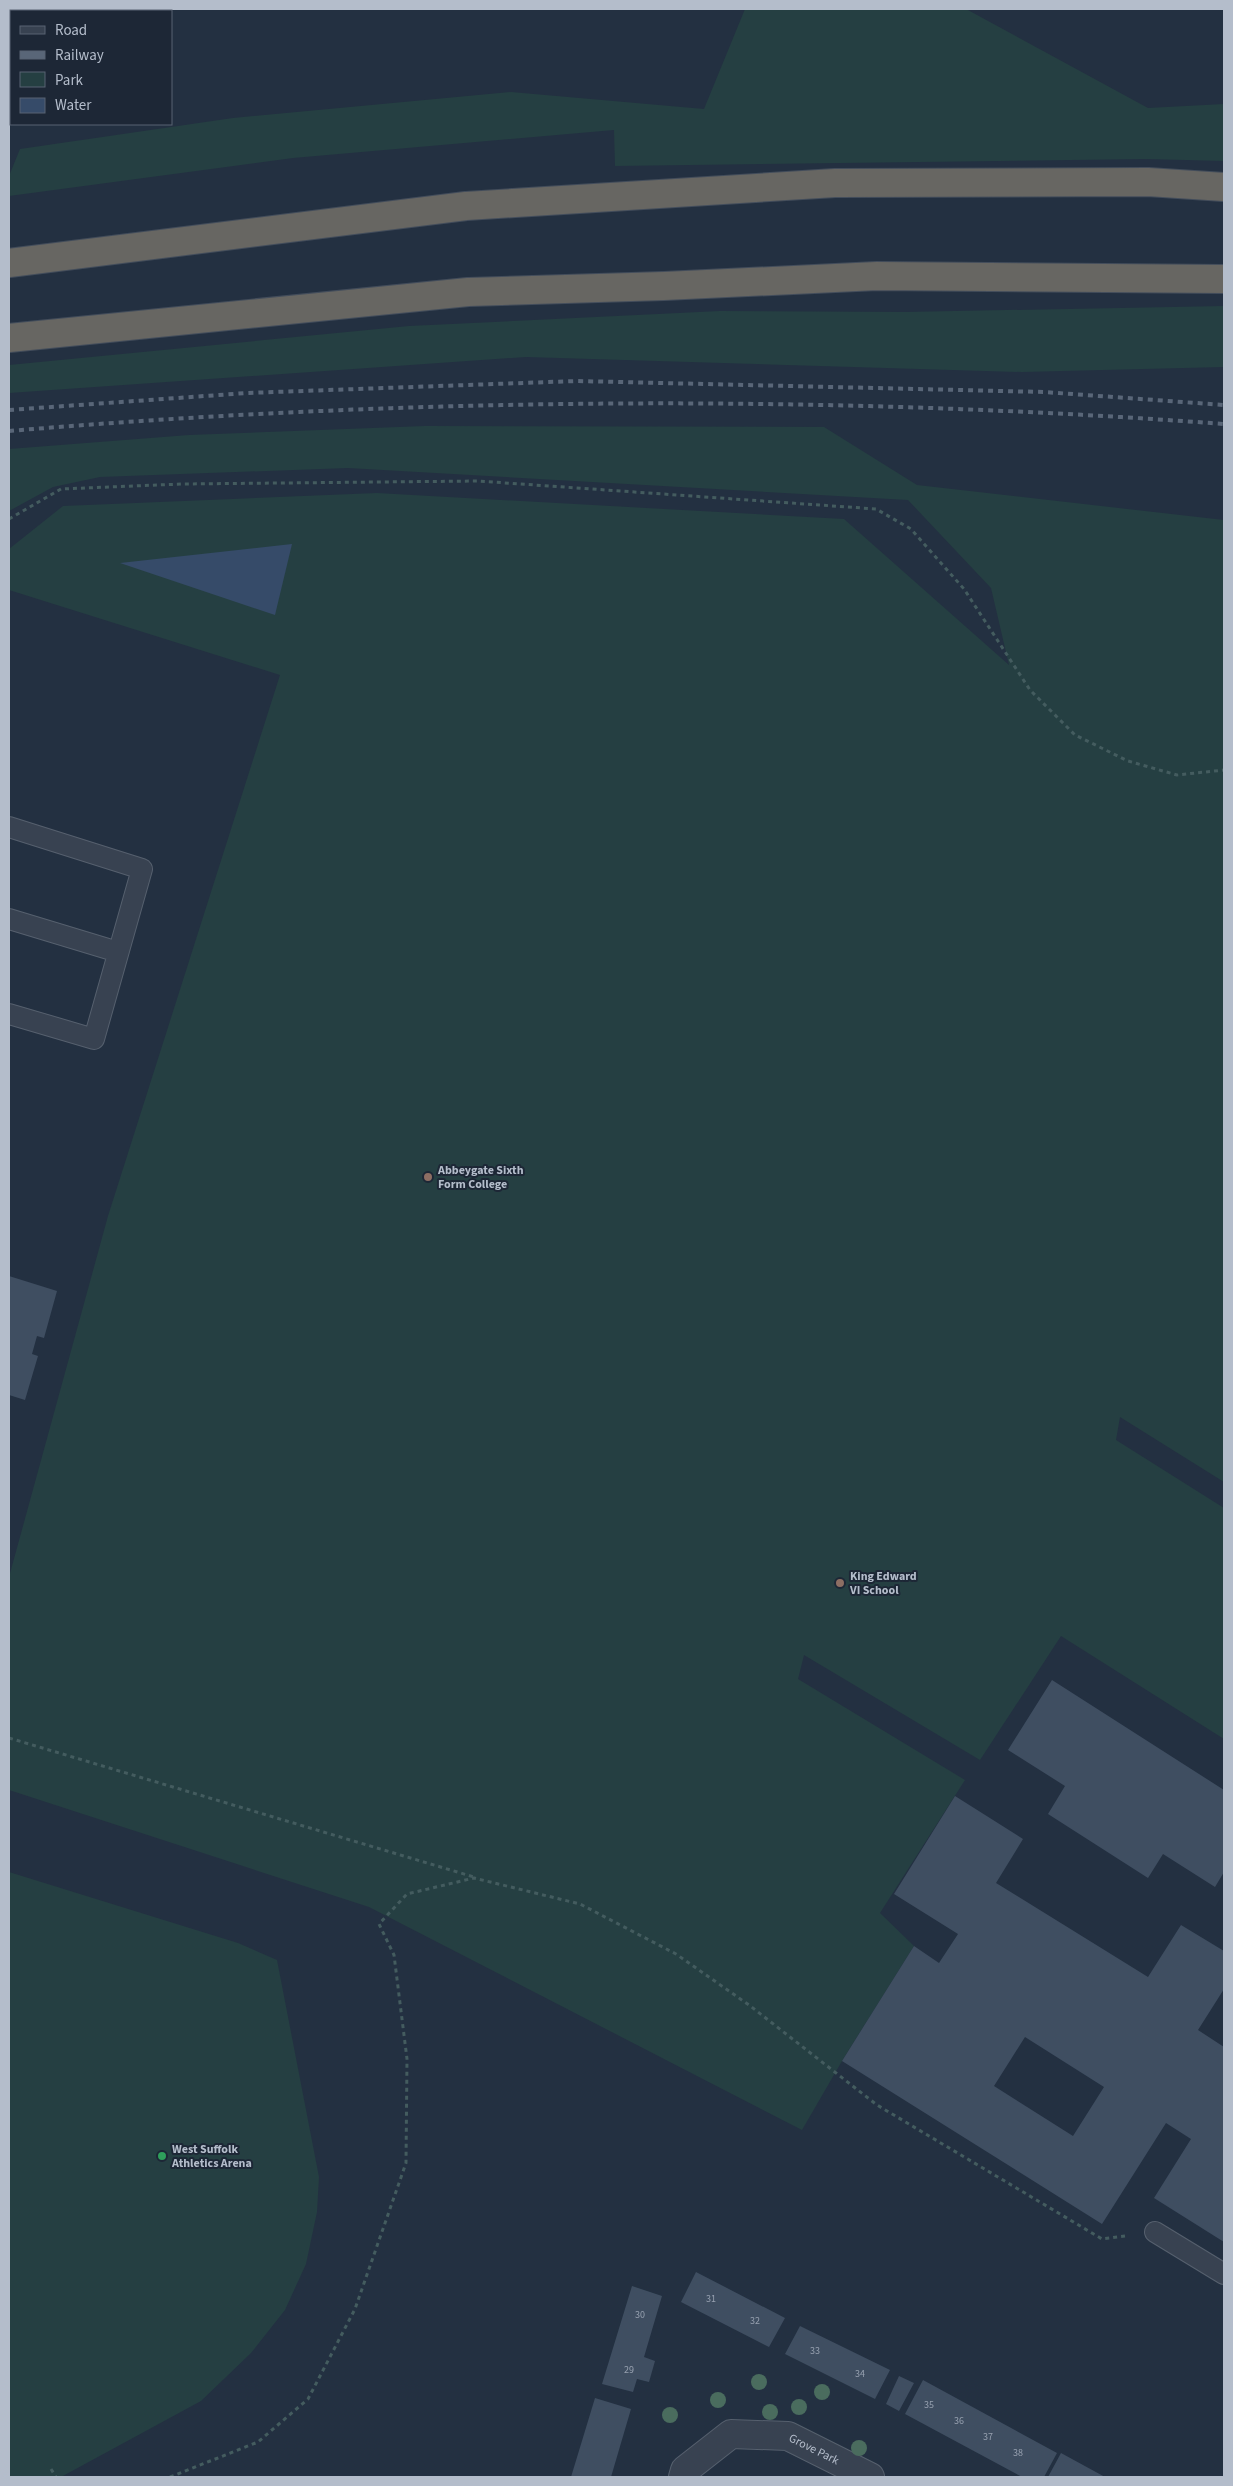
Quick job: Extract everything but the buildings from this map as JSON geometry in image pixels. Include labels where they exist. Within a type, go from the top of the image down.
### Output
[{"type":"highway","points":[[9,263],[466,206],[835,183],[1148,182],[1224,187]]},
{"type":"highway","points":[[9,338],[468,292],[664,286],[877,276],[1224,279]]},
{"type":"street","name":"Grove Park","points":[[683,2477],[685,2470],[731,2434],[788,2436],[870,2477]]},
{"type":"lane","points":[[9,827],[142,869],[94,1039],[9,1014]]},
{"type":"lane","points":[[9,919],[118,952]]},
{"type":"lane","points":[[1155,2232],[1224,2274]]},
{"type":"path","points":[[9,518],[61,489],[182,484],[478,481],[876,509],[911,529],[964,589],[1030,690],[1075,735],[1128,761],[1177,775],[1224,770]]},
{"type":"path","points":[[9,1738],[474,1878],[580,1904],[676,1954],[749,2006],[877,2105],[1102,2239],[1155,2232]]},
{"type":"path","points":[[170,2477],[258,2442],[308,2399],[355,2309],[406,2163],[407,2059],[394,1955],[379,1924],[407,1894],[474,1878]]},
{"type":"path","points":[[51,2470],[56,2477]]},
{"type":"green space","points":[[745,9],[966,9],[1148,108],[1224,104],[1224,161],[1146,159],[615,166],[614,130],[293,158],[9,196],[9,176],[20,149],[233,118],[511,92],[704,109]]},
{"type":"green space","points":[[1224,306],[1224,367],[1022,372],[526,357],[9,393],[9,365],[409,326],[720,311],[905,312]]},
{"type":"green space","points":[[425,426],[824,427],[917,485],[1224,520],[1224,1482],[1120,1417],[1116,1440],[1224,1508],[1224,1739],[1061,1636],[980,1760],[804,1655],[798,1679],[965,1780],[880,1913],[914,1946],[842,2061],[802,2130],[369,1907],[9,1790],[9,1577],[108,1216],[280,675],[9,590],[9,549],[63,506],[377,493],[844,519],[1009,665],[991,588],[908,500],[348,468],[100,477],[53,487],[9,511],[9,449],[189,435]]},
{"type":"green space","name":"West Suffolk Athletics Arena","points":[[9,1872],[238,1943],[277,1960],[319,2177],[317,2212],[306,2264],[285,2310],[251,2353],[201,2401],[61,2477],[9,2477]]},
{"type":"water","points":[[292,544],[275,615],[120,563]]},
{"type":"railway","points":[[9,410],[247,393],[577,381],[1044,392],[1224,405]]},
{"type":"railway","points":[[9,431],[312,411],[616,403],[920,408],[1072,414],[1224,424]]},
{"type":"place","name":"Abbeygate Sixth Form College","points":[[428,1177]]},
{"type":"place","name":"King Edward VI School","points":[[840,1583]]},
{"type":"place","name":"West Suffolk Athletics Arena","points":[[162,2156]]}]
